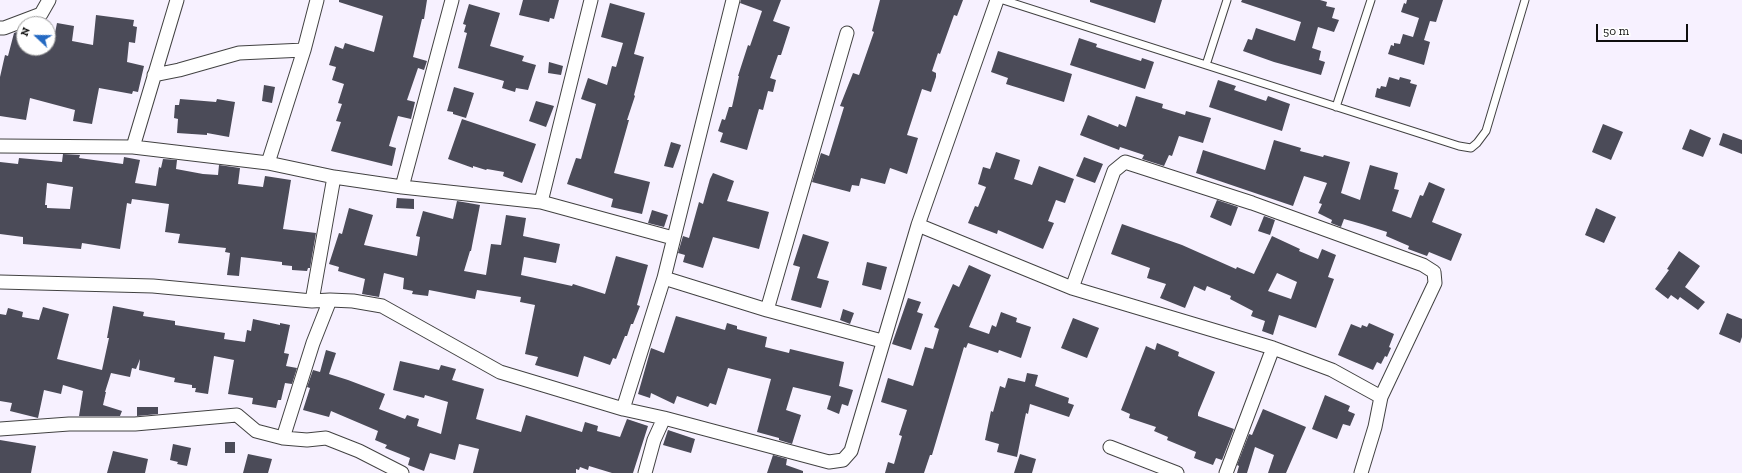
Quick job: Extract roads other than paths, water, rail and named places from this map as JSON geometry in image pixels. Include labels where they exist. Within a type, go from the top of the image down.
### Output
[{"type":"street","points":[[0,28],[4,28],[41,14],[49,0]]},
{"type":"street","points":[[133,147],[177,0]]},
{"type":"street","points":[[268,163],[304,50],[317,0]]},
{"type":"street","points":[[402,187],[452,0]]},
{"type":"street","points":[[541,202],[591,0]]},
{"type":"street","points":[[623,409],[664,278],[733,0]]},
{"type":"street","points":[[0,282],[153,286],[312,301],[353,301],[382,306],[500,372],[623,409],[664,418],[829,462],[843,460],[851,451],[882,341],[918,225],[997,0]]},
{"type":"street","points":[[767,310],[847,33]]},
{"type":"street","points":[[154,75],[179,70],[239,53],[304,50]]},
{"type":"street","points":[[0,146],[133,147],[268,163],[402,187],[541,202],[673,238]]},
{"type":"street","points":[[1072,288],[1114,171],[1125,162],[1259,205],[1423,265],[1434,272],[1435,283],[1381,397],[1375,426],[1360,473]]},
{"type":"street","points":[[312,301],[334,176]]},
{"type":"street","points":[[918,225],[1072,288],[1273,348],[1332,370],[1381,397]]},
{"type":"street","points":[[664,278],[767,310],[882,341]]},
{"type":"street","points":[[283,438],[313,343],[330,300]]},
{"type":"street","points":[[1226,473],[1273,348]]},
{"type":"street","points":[[0,429],[69,424],[135,424],[237,415],[256,431],[283,438],[307,440],[326,438],[359,451],[402,473]]},
{"type":"street","points":[[645,473],[654,440],[664,418]]},
{"type":"street","points":[[1110,447],[1177,473]]},
{"type":"lane","points":[[1003,0],[1459,146],[1471,148],[1478,143],[1486,131],[1525,0]]},
{"type":"lane","points":[[1206,65],[1227,0]]},
{"type":"lane","points":[[1336,107],[1371,0]]}]
